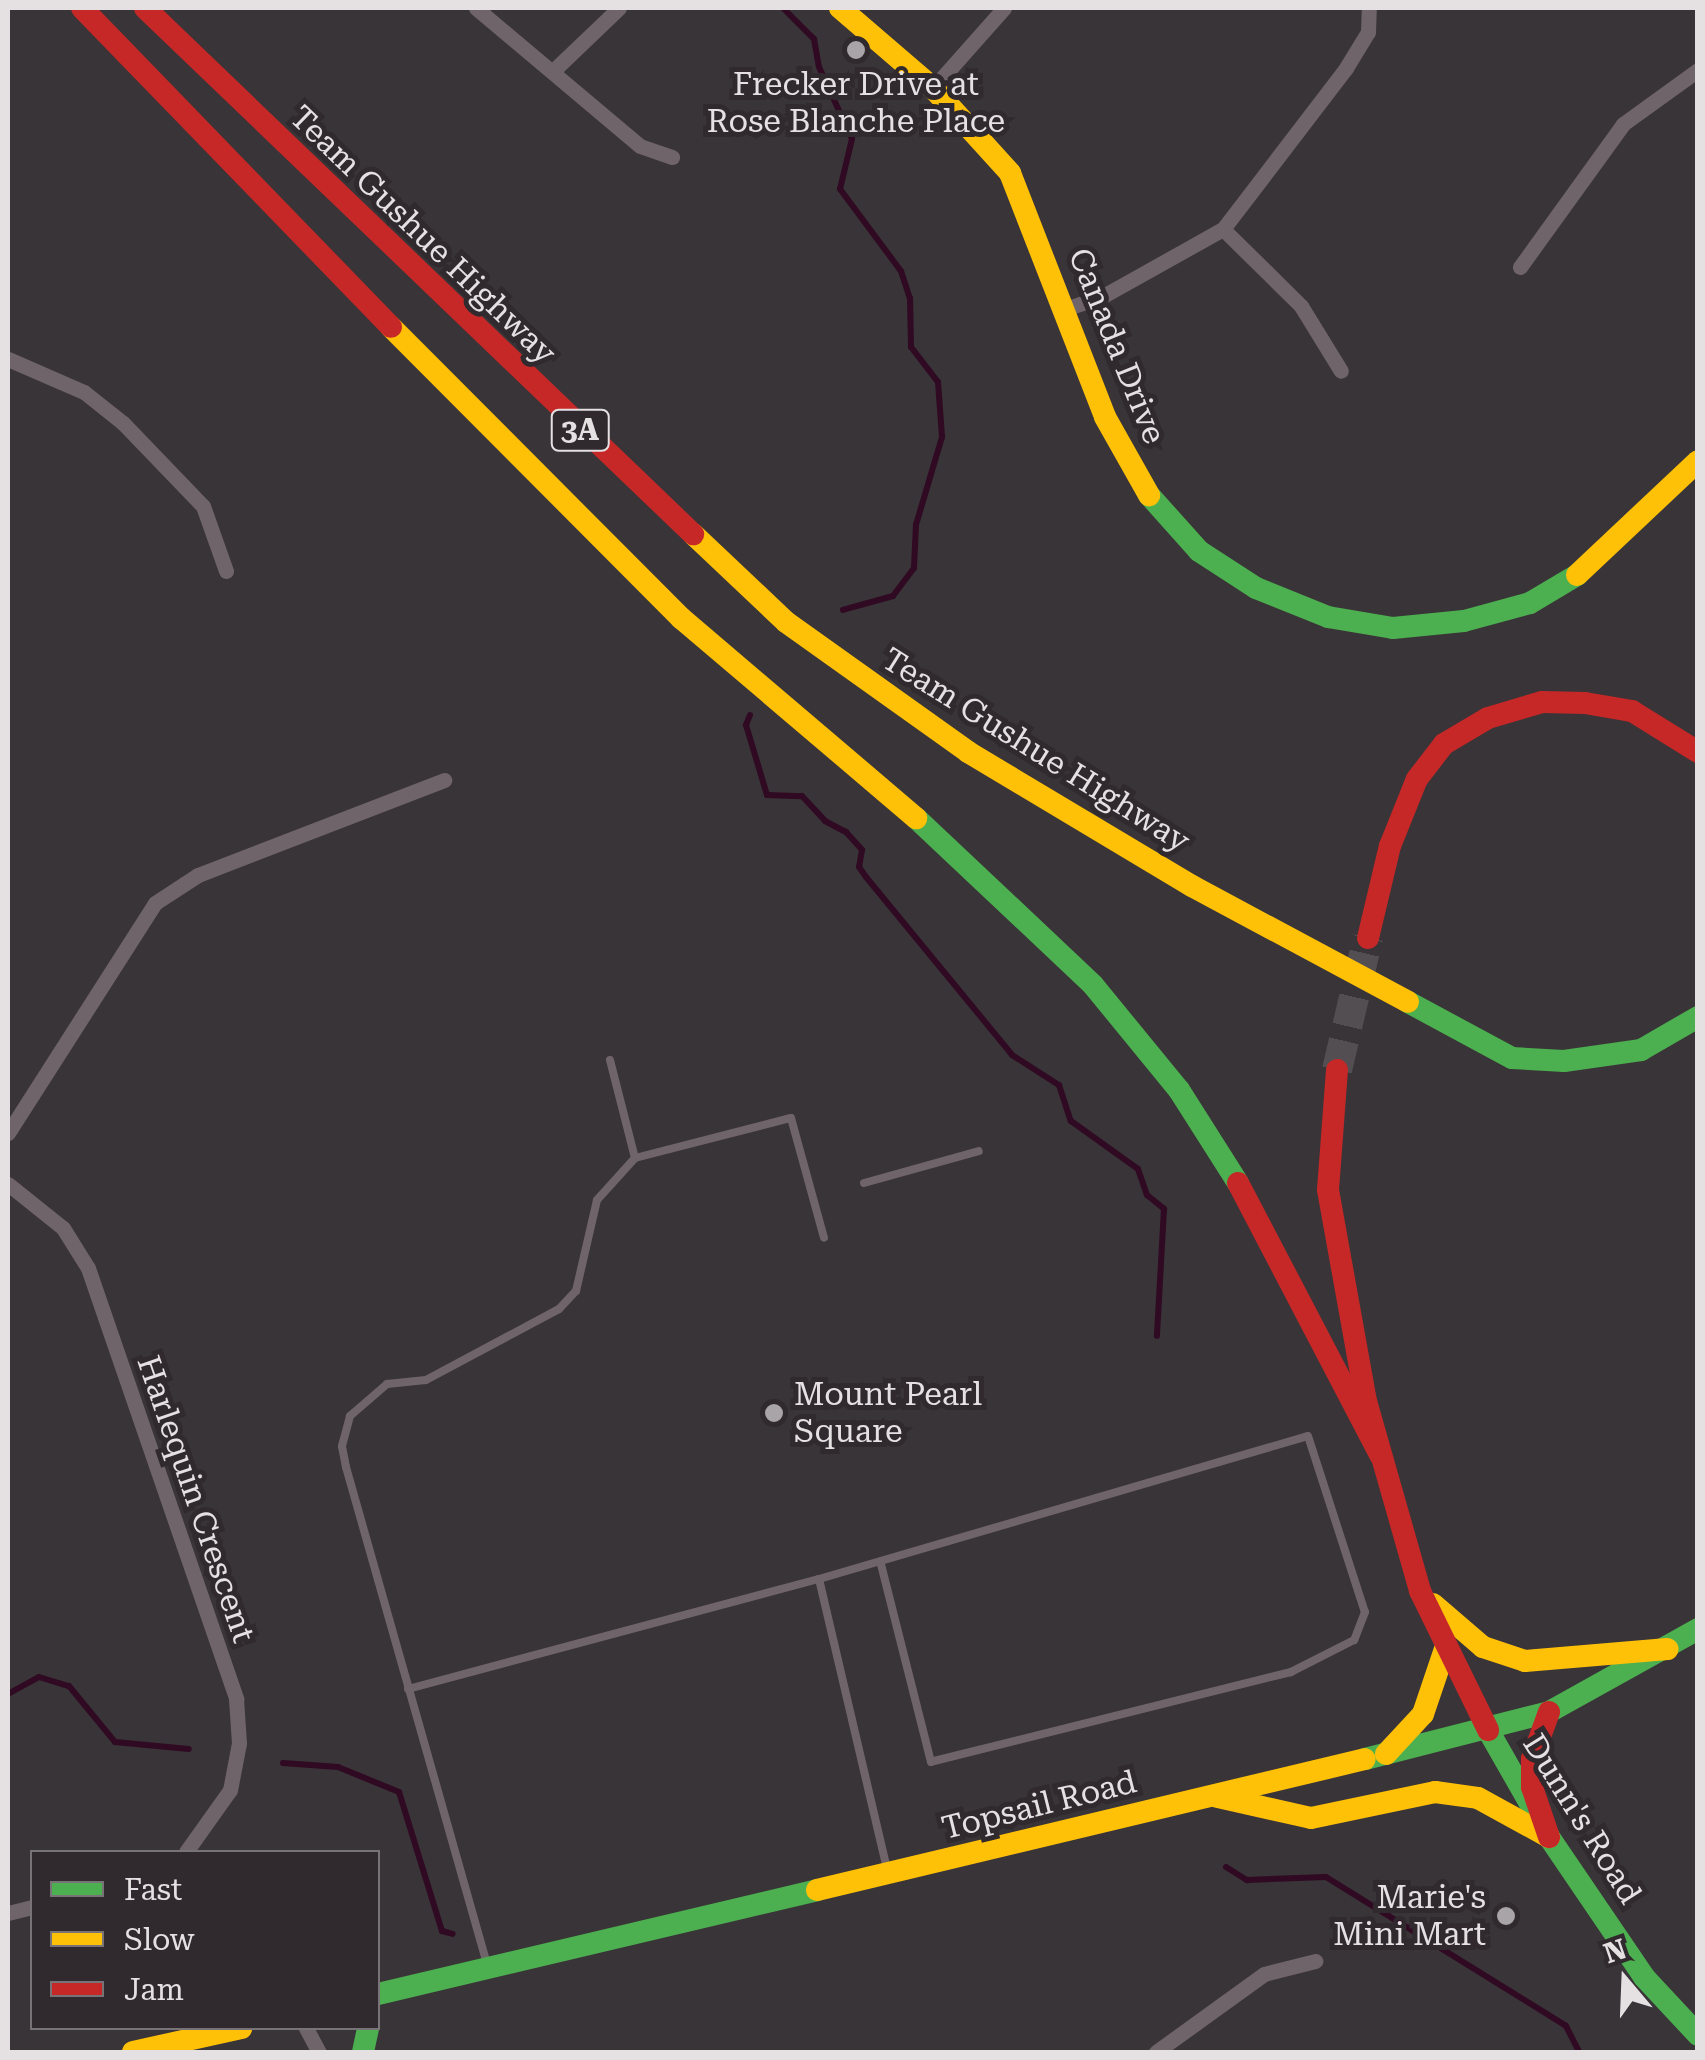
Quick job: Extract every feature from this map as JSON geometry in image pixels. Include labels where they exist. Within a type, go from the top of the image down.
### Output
[{"type":"main road","name":"3A","points":[[82,8],[588,528],[681,618],[794,706],[1020,911],[1144,1044],[1242,1189],[1380,1455]]},
{"type":"main road","name":"Team Gushue Highway","points":[[145,8],[386,245],[786,622],[875,689],[1054,805],[1512,1058],[1564,1061],[1641,1050],[1698,1016]]},
{"type":"main road","name":"Canada Drive","points":[[840,8],[932,88],[1010,173],[1105,417],[1143,488],[1199,552],[1256,588],[1328,616],[1393,628],[1464,621],[1530,603],[1598,558],[1698,461]]},
{"type":"main road","points":[[1368,938],[1390,846],[1416,779],[1444,744],[1488,718],[1542,702],[1585,703],[1632,711],[1668,728],[1698,752]]},
{"type":"main road","points":[[1337,1070],[1328,1190],[1380,1455]]},
{"type":"main road","name":"Dunn's Road","points":[[1380,1455],[1420,1591],[1445,1649],[1488,1730],[1549,1837],[1644,1977],[1698,2035]]},
{"type":"main road","points":[[1420,1591],[1483,1647],[1524,1661],[1667,1650]]},
{"type":"main road","name":"Topsail Road","points":[[380,1999],[488,1966],[888,1875],[1488,1730],[1549,1712],[1667,1650],[1698,1629]]},
{"type":"main road","points":[[1386,1754],[1424,1714],[1445,1649]]},
{"type":"main road","points":[[1549,1712],[1532,1773],[1549,1837]]},
{"type":"main road","points":[[1213,1796],[1311,1818],[1435,1792],[1478,1798],[1549,1837]]},
{"type":"main road","points":[[133,2052],[164,2050],[235,2030]]},
{"type":"street","points":[[476,8],[640,146],[672,157]]},
{"type":"street","points":[[552,71],[619,8]]},
{"type":"street","points":[[932,88],[1004,8]]},
{"type":"street","points":[[1065,309],[1103,296],[1223,229],[1346,68],[1368,32],[1369,8]]},
{"type":"street","points":[[1520,267],[1623,124],[1698,70]]},
{"type":"street","points":[[1223,229],[1301,306],[1341,371]]},
{"type":"street","points":[[8,359],[84,392],[123,423],[202,506],[226,571]]},
{"type":"street","points":[[8,1132],[155,903],[198,875],[444,780]]},
{"type":"street","name":"Harlequin Crescent","points":[[8,1184],[64,1228],[88,1268],[236,1699],[240,1743],[230,1790],[187,1850]]},
{"type":"street","points":[[1156,2052],[1264,1974],[1315,1961]]},
{"type":"street","points":[[307,2030],[319,2052]]},
{"type":"lane","points":[[610,1060],[635,1158]]},
{"type":"lane","points":[[488,1966],[344,1457],[345,1426],[356,1407],[387,1384],[426,1380],[558,1309],[576,1290],[597,1200],[635,1158],[791,1118],[824,1238]]},
{"type":"lane","points":[[864,1183],[979,1150]]},
{"type":"lane","points":[[408,1689],[880,1562],[1308,1436],[1364,1612],[1354,1640],[1291,1672],[932,1762],[880,1562]]},
{"type":"lane","points":[[819,1579],[888,1875]]},
{"type":"waterway","points":[[783,8],[814,39],[819,67],[852,139],[840,189],[901,271],[910,298],[911,347],[938,382],[942,437],[916,525],[914,568],[893,596],[843,610]]},
{"type":"waterway","points":[[750,715],[746,725],[767,795],[802,796],[825,821],[846,832],[862,850],[859,867],[866,877],[1012,1055],[1059,1085],[1071,1121],[1138,1169],[1147,1195],[1164,1209],[1157,1336]]},
{"type":"waterway","points":[[8,1694],[39,1677],[69,1686],[115,1742],[189,1749]]},
{"type":"waterway","points":[[283,1763],[338,1767],[399,1792],[442,1931],[453,1934]]},
{"type":"waterway","points":[[1226,1867],[1247,1880],[1326,1877],[1566,2026],[1579,2052]]},
{"type":"tunnel","points":[[1337,1070],[1368,938]]},
{"type":"traffic: fast","points":[[1149,495],[1199,551],[1256,588],[1328,617],[1393,628],[1464,621],[1530,603],[1577,575]]},
{"type":"traffic: fast","points":[[916,818],[1093,985],[1179,1090],[1238,1183]]},
{"type":"traffic: fast","points":[[1408,1002],[1512,1058],[1564,1061],[1641,1050],[1698,1017]]},
{"type":"traffic: fast","points":[[1365,1759],[1549,1712],[1698,1629]]},
{"type":"traffic: fast","points":[[1488,1730],[1549,1837],[1644,1977],[1698,2035]]},
{"type":"traffic: fast","points":[[380,1994],[817,1890]]},
{"type":"traffic: fast","points":[[363,2052],[368,2030]]},
{"type":"traffic: slow","points":[[840,8],[933,88],[1010,173],[1105,417],[1149,495]]},
{"type":"traffic: slow","points":[[391,327],[681,618],[916,818]]},
{"type":"traffic: slow","points":[[1577,575],[1698,461]]},
{"type":"traffic: slow","points":[[693,534],[786,622],[968,752],[1192,886],[1408,1002]]},
{"type":"traffic: slow","points":[[1433,1604],[1483,1647],[1525,1661],[1667,1649]]},
{"type":"traffic: slow","points":[[1386,1754],[1423,1714],[1445,1649]]},
{"type":"traffic: slow","points":[[817,1890],[1365,1759]]},
{"type":"traffic: slow","points":[[1218,1797],[1311,1818],[1435,1792],[1478,1798],[1549,1837]]},
{"type":"traffic: slow","points":[[133,2052],[232,2030]]},
{"type":"traffic: jam","points":[[82,8],[391,327]]},
{"type":"traffic: jam","points":[[145,8],[693,534]]},
{"type":"traffic: jam","points":[[1368,938],[1390,846],[1417,779],[1444,744],[1488,718],[1542,702],[1585,703],[1632,711],[1698,752]]},
{"type":"traffic: jam","points":[[1337,1070],[1328,1190],[1366,1401],[1420,1591],[1488,1730]]},
{"type":"traffic: jam","points":[[1238,1183],[1380,1455]]},
{"type":"traffic: jam","points":[[1549,1712],[1532,1759],[1532,1787],[1549,1837]]},
{"type":"place","name":"Frecker Drive at Rose Blanche Place","points":[[856,50]]},
{"type":"place","name":"Mount Pearl Square","points":[[774,1413]]},
{"type":"place","name":"Marie's Mini Mart","points":[[1506,1916]]}]
